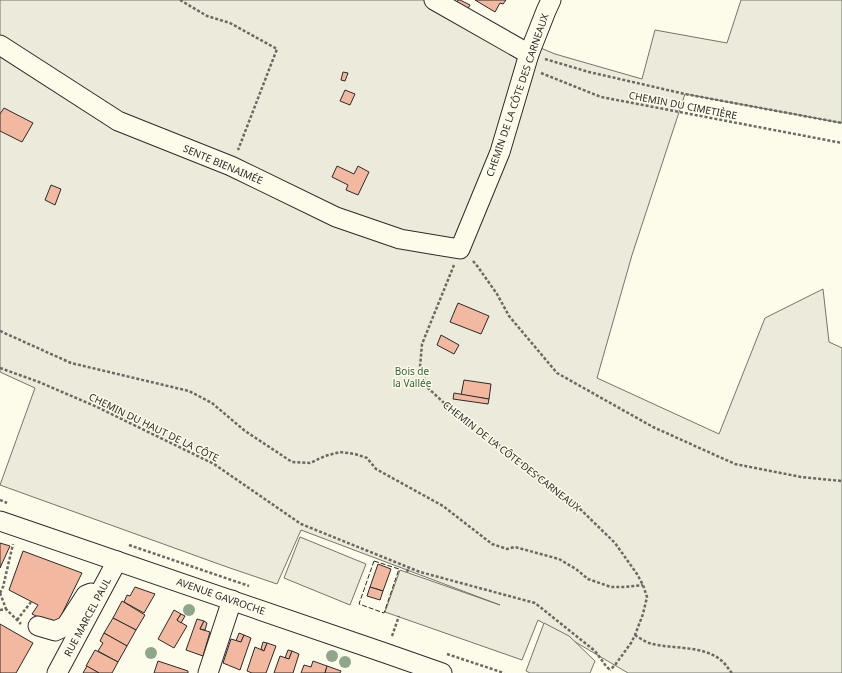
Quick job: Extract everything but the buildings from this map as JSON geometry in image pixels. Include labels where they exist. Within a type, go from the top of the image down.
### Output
[{"type":"street","points":[[434,0],[527,60]]},
{"type":"street","name":"CHEMIN DE LA CÔTE DES CARNEAUX","points":[[460,249],[500,152],[527,60],[551,0]]},
{"type":"street","name":"SENTE BIENAIMÉE","points":[[0,45],[118,121],[232,166],[336,217],[400,239],[460,249]]},
{"type":"street","name":"AVENUE GAVROCHE","points":[[8,524],[232,600],[406,667],[442,673]]},
{"type":"street","name":"RUE MARCEL PAUL","points":[[57,673],[116,561]]},
{"type":"street","points":[[38,626],[54,631],[66,626],[86,594],[101,591]]},
{"type":"street","points":[[208,673],[232,600]]},
{"type":"path","points":[[180,0],[207,16],[230,23],[277,49],[232,166]]},
{"type":"path","points":[[527,60],[677,92],[842,123]]},
{"type":"path","name":"CHEMIN DU CIMETIÈRE","points":[[527,60],[601,97],[842,143]]},
{"type":"path","points":[[460,249],[478,267],[497,294],[509,316],[557,373],[653,427],[735,464],[801,477],[842,481]]},
{"type":"path","name":"CHEMIN DE LA CÔTE DES CARNEAUX","points":[[460,249],[422,344],[420,367],[428,388],[457,415],[495,442],[574,503],[614,543],[637,574],[647,597],[643,614],[631,643],[610,671]]},
{"type":"path","points":[[0,331],[71,363],[189,391],[212,403],[245,431],[292,462],[310,463],[325,456],[340,452],[355,454],[366,458],[376,469],[443,506],[492,544],[507,549],[515,548],[559,559],[576,569],[588,579],[611,587],[643,585]]},
{"type":"path","name":"CHEMIN DU HAUT DE LA CÔTE","points":[[0,368],[39,382],[90,404],[214,464],[301,524],[420,572],[535,603],[595,651],[610,671]]},
{"type":"path","points":[[6,609],[0,593],[4,587],[8,524]]},
{"type":"path","points":[[407,572],[409,567]]},
{"type":"path","points":[[17,620],[31,602]]},
{"type":"path","points":[[392,636],[399,616]]},
{"type":"path","points":[[635,635],[648,643],[699,650],[712,654],[724,662],[732,673]]},
{"type":"green space","name":"Bois de la Vallée","points":[[0,0],[426,0],[555,54],[642,79],[655,30],[727,43],[741,0],[842,0],[842,123],[685,94],[632,255],[597,378],[719,434],[765,318],[823,289],[829,342],[842,348],[842,673],[628,673],[538,620],[522,660],[385,612],[400,570],[500,605],[301,530],[277,584],[0,485],[35,388],[0,372]]},
{"type":"green space","points":[[300,537],[366,564],[350,605],[284,578]]},
{"type":"shaded area","points":[[544,623],[569,636],[595,661],[590,673],[530,673],[526,671]]},
{"type":"fence","points":[[374,561],[399,569],[384,613],[359,604],[374,561]]}]
